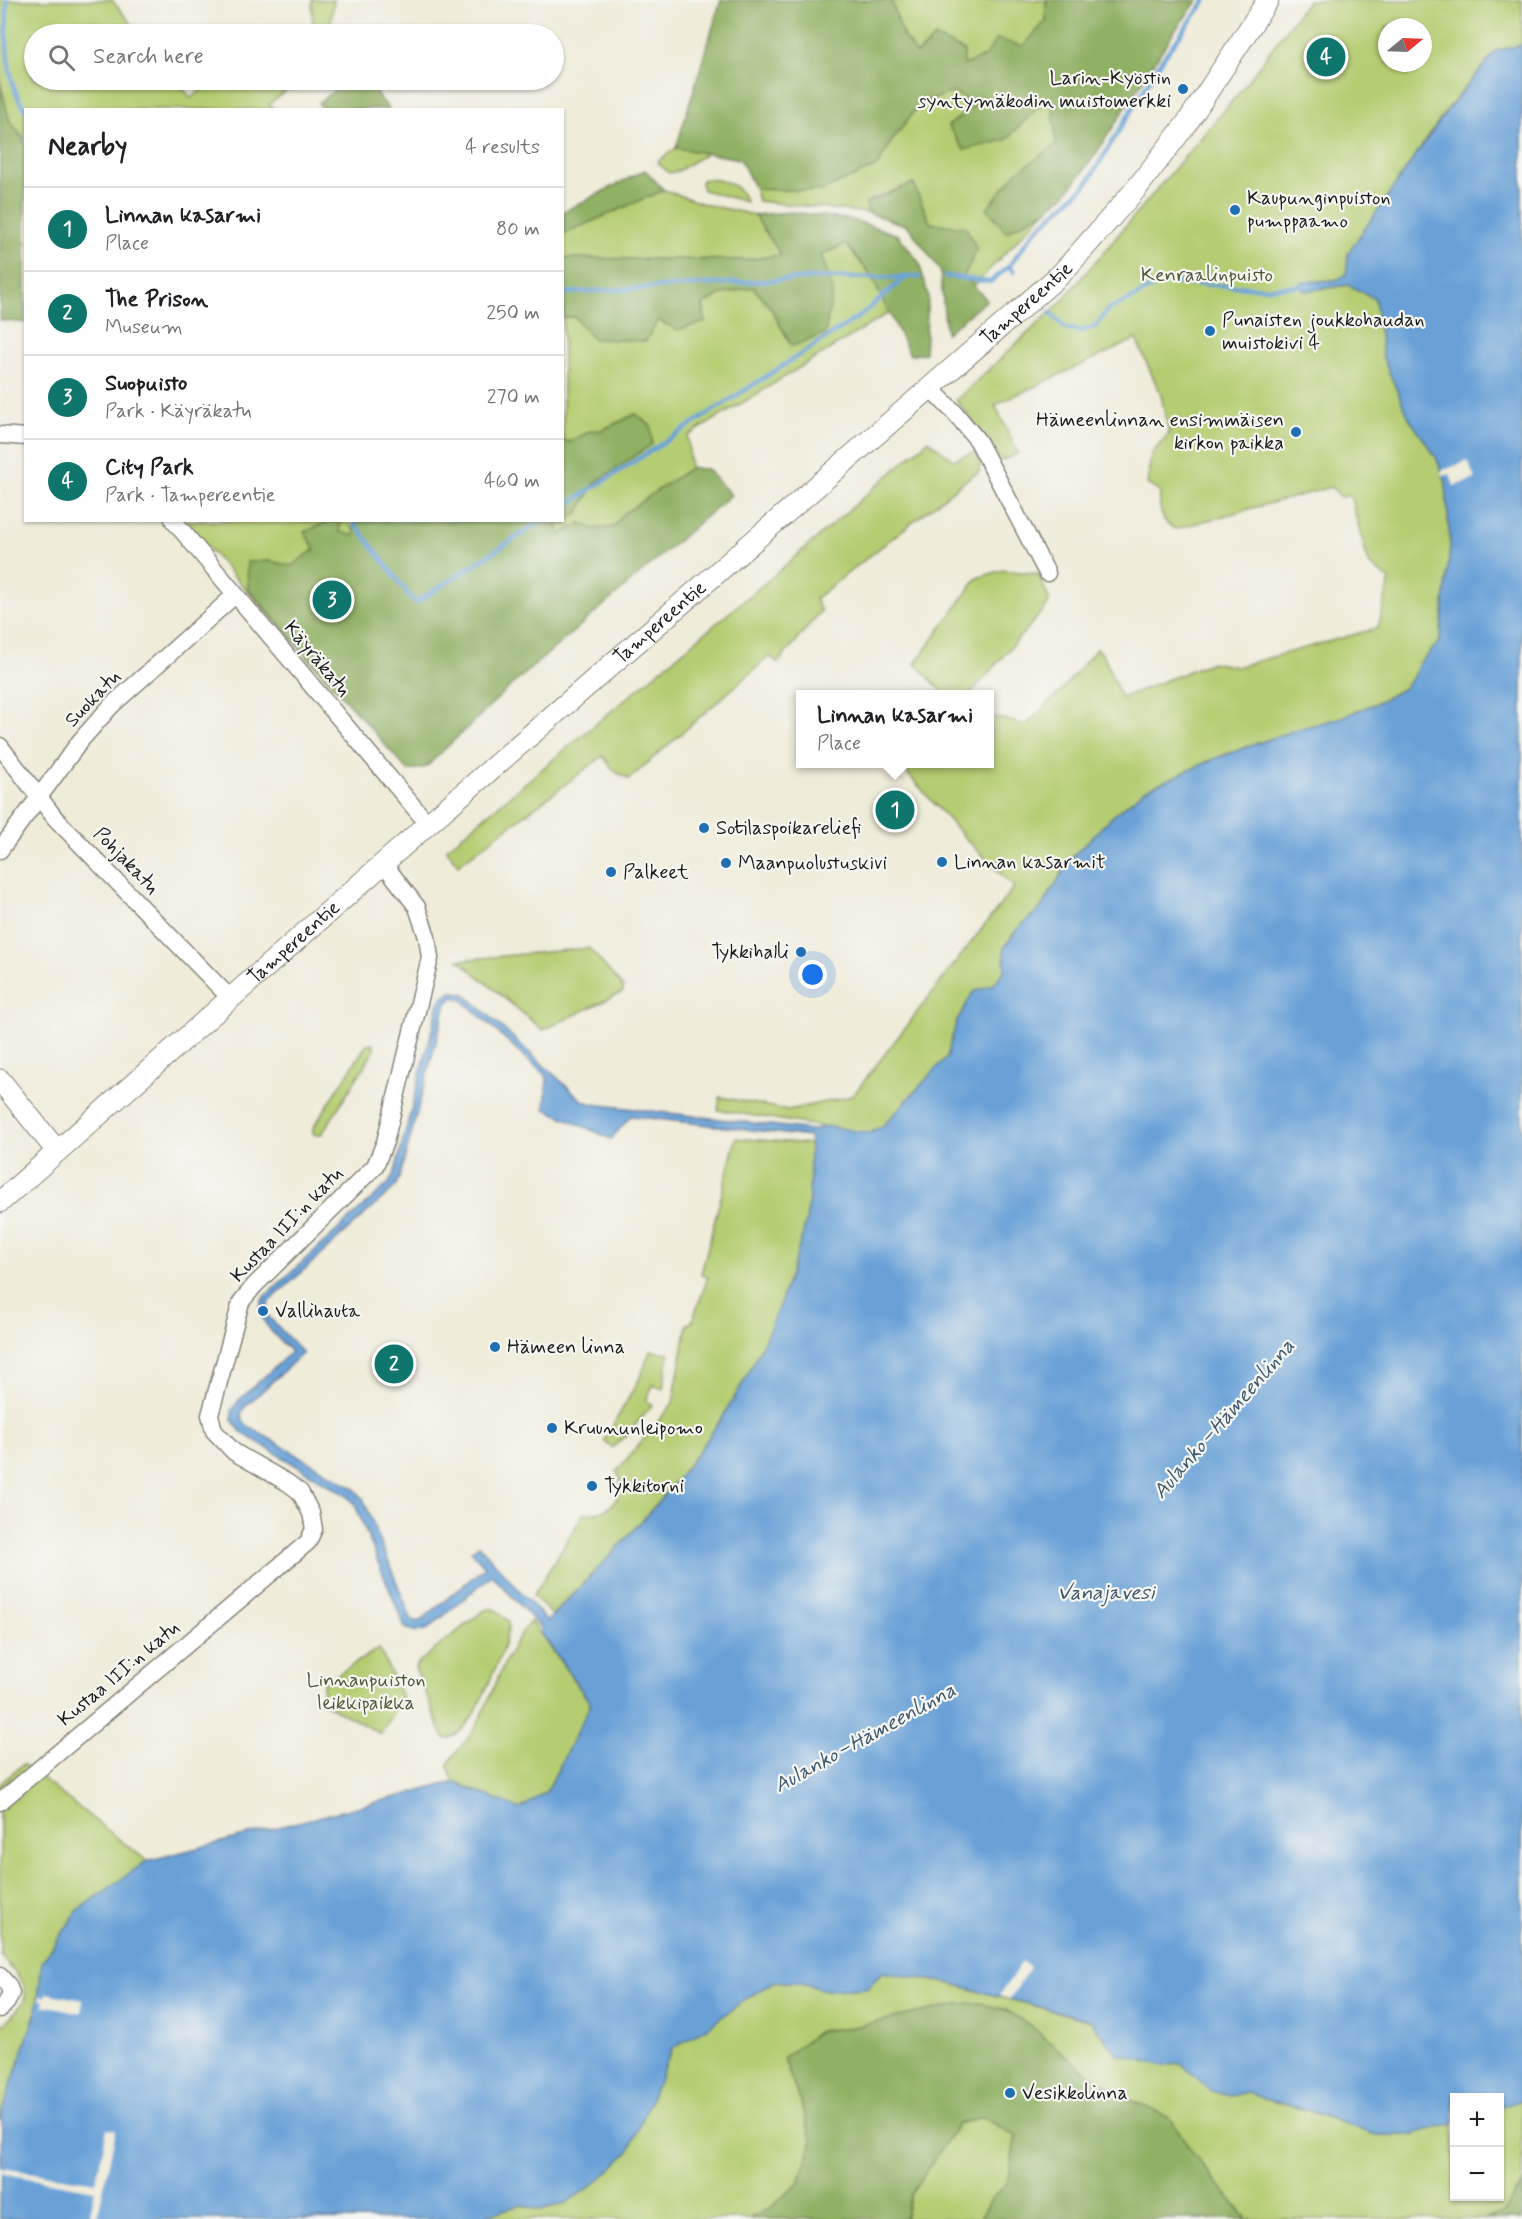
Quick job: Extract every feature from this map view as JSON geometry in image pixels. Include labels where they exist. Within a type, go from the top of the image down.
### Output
[{"type":"main road","name":"Tampereentie","points":[[0,1202],[428,824],[1062,273],[1136,189],[1187,123],[1268,0]]},
{"type":"main road","points":[[0,1080],[57,1151]]},
{"type":"street","points":[[930,388],[978,441],[1047,573]]},
{"type":"street","points":[[0,435],[24,437]]},
{"type":"street","name":"Käyräkatu","points":[[174,522],[428,824]]},
{"type":"street","name":"Suokatu","points":[[0,850],[81,740],[111,706],[235,595]]},
{"type":"street","name":"Pohjakatu","points":[[0,746],[56,818],[230,998]]},
{"type":"street","name":"Kustaa III:n katu","points":[[0,1802],[308,1542],[314,1529],[311,1513],[300,1492],[234,1452],[214,1431],[210,1415],[241,1302],[254,1286],[375,1166],[385,1142],[430,958],[427,937],[417,907],[384,864]]},
{"type":"street","points":[[0,1976],[10,1989],[5,2003]]},
{"type":"green space","points":[[0,0],[112,0],[132,24],[24,24],[24,90],[184,90],[191,98],[202,90],[287,90],[269,104],[273,108],[24,108],[24,140],[9,120],[0,82]]},
{"type":"green space","points":[[312,0],[334,0],[330,24],[313,24]]},
{"type":"green space","points":[[721,0],[891,0],[903,36],[917,54],[935,37],[964,51],[964,65],[986,56],[996,39],[1023,46],[1046,21],[1046,0],[1198,0],[1173,33],[1094,157],[1065,195],[1045,211],[1006,232],[987,208],[1017,172],[1056,145],[1053,101],[1040,105],[1006,140],[964,150],[948,126],[975,105],[954,92],[920,103],[891,142],[877,166],[822,191],[755,189],[740,159],[676,148]]},
{"type":"green space","points":[[891,0],[1046,0],[1046,21],[1023,46],[963,65],[917,55],[903,36]]},
{"type":"green space","name":"Kenraalinpuisto","points":[[1308,0],[1522,0],[1522,45],[1496,51],[1448,108],[1348,253],[1347,275],[1336,280],[1303,282],[1304,291],[1348,285],[1375,298],[1383,358],[1409,418],[1436,457],[1446,483],[1450,548],[1440,641],[1419,664],[1412,679],[1403,689],[1379,702],[1340,718],[1295,730],[1213,759],[1145,790],[1113,816],[1072,857],[1040,909],[1017,929],[1004,948],[1005,970],[952,1037],[947,1057],[883,1126],[870,1133],[863,1133],[718,1110],[720,1097],[788,1110],[854,1094],[1014,887],[964,837],[903,768],[994,768],[994,717],[1026,725],[1061,691],[1097,648],[1104,656],[1121,698],[1212,662],[1236,667],[1378,628],[1390,580],[1369,564],[1350,495],[1341,497],[1331,487],[1175,529],[1166,522],[1160,508],[1160,492],[1147,484],[1151,455],[1169,433],[1161,395],[1136,339],[995,405],[1018,453],[1001,461],[956,400],[1059,304],[1239,93]]},
{"type":"green space","points":[[0,82],[9,120],[24,140],[24,323],[0,320]]},
{"type":"green space","points":[[335,90],[373,90],[388,108],[322,108],[318,103]]},
{"type":"green space","points":[[954,92],[975,105],[1006,140],[1040,105],[1053,101],[1056,145],[1017,173],[1006,231],[1045,211],[974,286],[964,276],[977,250],[930,223],[913,183],[866,202],[868,213],[758,201],[755,189],[822,191],[877,166],[891,142],[920,103]]},
{"type":"green space","points":[[676,148],[707,153],[678,171],[669,173],[657,162]]},
{"type":"green space","points":[[645,170],[664,190],[564,234],[564,211]]},
{"type":"green space","points":[[702,180],[731,184],[740,191],[746,202],[703,190]]},
{"type":"green space","points":[[913,183],[930,223],[966,227],[977,250],[964,276],[987,300],[946,333],[940,270],[908,226],[868,213],[866,203]]},
{"type":"green space","points":[[664,190],[704,204],[754,215],[782,255],[745,260],[564,258],[564,233]]},
{"type":"green space","points":[[792,212],[853,220],[898,235],[919,262],[928,295],[925,353],[910,355],[870,274],[846,244],[821,255],[833,289],[825,334],[792,346],[770,307],[753,287],[719,295],[703,305],[705,322],[677,330],[658,320],[646,341],[593,339],[575,317],[564,317],[564,258],[745,260],[781,255],[754,215]]},
{"type":"green space","points":[[846,244],[870,274],[889,313],[688,436],[690,468],[622,515],[614,527],[594,529],[581,523],[561,534],[556,526],[578,513],[595,483],[652,443],[636,414],[602,430],[590,431],[570,442],[564,440],[564,317],[705,322],[703,305],[719,295],[753,287],[770,307],[792,346],[833,289],[821,255]]},
{"type":"green space","points":[[636,414],[651,426],[652,444],[595,483],[578,513],[564,521],[564,440],[570,442],[590,431],[602,430]]},
{"type":"green space","points":[[929,440],[953,460],[975,452],[980,461],[979,472],[815,599],[821,611],[778,663],[770,656],[629,779],[614,771],[603,756],[458,865],[446,849],[772,577]]},
{"type":"green space","points":[[690,468],[707,469],[731,495],[513,684],[426,767],[408,771],[248,589],[247,562],[270,561],[291,566],[315,549],[304,532],[327,522],[340,522],[340,532],[355,536],[353,522],[563,522],[556,526],[561,534],[581,523],[594,529],[614,527],[622,515]]},
{"type":"green space","points":[[185,522],[348,522],[414,611],[333,686]]},
{"type":"green space","points":[[1003,570],[1038,574],[1049,598],[1048,605],[974,690],[941,690],[915,664],[977,578]]},
{"type":"green space","points":[[589,948],[623,987],[623,992],[543,1030],[459,960]]},
{"type":"green space","points":[[367,1044],[373,1044],[375,1049],[322,1134],[316,1135],[313,1133],[313,1128]]},
{"type":"green space","points":[[736,1138],[810,1144],[809,1192],[805,1225],[791,1274],[772,1325],[749,1373],[693,1459],[626,1538],[552,1615],[533,1596],[584,1513],[602,1511],[614,1502],[620,1488],[617,1471],[673,1403],[687,1324],[692,1322],[708,1277],[701,1274]]},
{"type":"green space","points":[[650,1351],[669,1353],[663,1389],[653,1385],[646,1401],[652,1405],[626,1436],[612,1448],[604,1441],[641,1376]]},
{"type":"green space","points":[[488,1609],[494,1609],[508,1621],[506,1640],[496,1668],[474,1714],[459,1733],[447,1739],[443,1736],[415,1668],[418,1663]]},
{"type":"green space","points":[[531,1621],[591,1704],[547,1791],[520,1809],[454,1782],[448,1766],[475,1728],[506,1659]]},
{"type":"green space","name":"Linnanpuiston leikkipaikka","points":[[379,1648],[402,1697],[381,1734],[324,1703],[323,1684]]},
{"type":"green space","points":[[23,1764],[147,1861],[78,1910],[40,1983],[37,2009],[0,2120],[0,2027],[20,2006],[26,1992],[18,1977],[0,1955],[0,1784]]},
{"type":"green space","points":[[883,1972],[948,1983],[1091,2021],[1117,2054],[1164,2066],[1181,2063],[1210,2089],[1217,2092],[1234,2094],[1247,2092],[1257,2097],[1310,2111],[1376,2135],[1409,2135],[1450,2124],[1450,2201],[1504,2201],[1504,2106],[1522,2100],[1522,2184],[1503,2212],[1484,2219],[1247,2219],[1195,2156],[1170,2118],[1124,2097],[1080,2068],[1031,2026],[1006,2010],[979,2003],[959,2004],[854,2027],[819,2031],[783,2058],[800,2100],[812,2142],[799,2183],[770,2208],[749,2219],[483,2219],[487,2215],[520,2205],[540,2210],[566,2203],[597,2182],[629,2151],[672,2049],[773,1982],[797,1982],[826,1990],[867,1988]]},
{"type":"green space","points":[[979,2003],[1006,2010],[1031,2026],[1080,2068],[1124,2097],[1170,2118],[1195,2156],[1247,2219],[980,2219],[992,2198],[1007,2184],[1016,2136],[983,2117],[958,2124],[911,2194],[905,2219],[749,2219],[770,2208],[799,2183],[812,2142],[800,2100],[783,2058],[819,2031],[854,2027],[958,2004]]},
{"type":"green space","points":[[983,2117],[1016,2136],[1007,2184],[992,2198],[980,2219],[905,2219],[911,2194],[958,2124]]},
{"type":"green space","points":[[1522,2184],[1522,2219],[1484,2219],[1503,2212]]},
{"type":"water","name":"Vanajavesi","points":[[1522,45],[1522,2100],[1504,2106],[1504,2093],[1450,2093],[1450,2124],[1409,2135],[1376,2135],[1310,2111],[1257,2097],[1247,2092],[1230,2096],[1211,2091],[1181,2063],[1164,2066],[1117,2054],[1091,2020],[948,1983],[883,1972],[867,1988],[826,1990],[797,1982],[773,1982],[672,2049],[629,2151],[597,2182],[566,2203],[540,2210],[520,2205],[487,2215],[483,2219],[0,2219],[2,2112],[37,2009],[42,1962],[78,1910],[147,1861],[454,1782],[520,1809],[547,1791],[591,1704],[541,1633],[541,1628],[492,1575],[428,1629],[417,1632],[405,1628],[355,1505],[347,1496],[242,1433],[232,1420],[232,1410],[239,1400],[291,1352],[263,1320],[261,1305],[264,1297],[389,1183],[395,1171],[439,1003],[443,996],[453,991],[465,994],[582,1100],[593,1104],[812,1130],[826,1126],[870,1133],[883,1126],[947,1057],[956,1023],[973,992],[994,984],[1005,970],[1004,948],[1017,929],[1040,909],[1072,857],[1113,816],[1145,790],[1214,759],[1295,730],[1340,718],[1403,689],[1412,679],[1419,664],[1440,641],[1450,548],[1446,483],[1436,457],[1409,418],[1383,358],[1375,298],[1348,285],[1304,291],[1300,286],[1303,282],[1336,280],[1346,275],[1348,253],[1448,109],[1496,51]],"holes":[[[454,997],[462,1000],[547,1077],[545,1109],[611,1139],[631,1116],[810,1137],[809,1200],[803,1234],[771,1327],[747,1375],[720,1420],[690,1463],[657,1503],[547,1621],[479,1545],[471,1551],[485,1567],[420,1621],[415,1621],[411,1618],[363,1498],[354,1488],[248,1426],[242,1417],[245,1407],[303,1353],[269,1317],[266,1310],[269,1302],[395,1187],[401,1173],[446,1004]]]},
{"type":"pier","points":[[1468,461],[1475,479],[1454,486],[1450,474],[1443,476],[1441,471]]},
{"type":"pier","points":[[1022,1962],[1030,1967],[1010,1999],[999,1996]]},
{"type":"pier","points":[[46,1993],[83,2000],[81,2013],[43,2005],[44,2001],[39,1999],[40,1996],[45,1997]]},
{"type":"pier","points":[[107,2129],[116,2130],[97,2219],[89,2219],[95,2190],[0,2173],[0,2168],[96,2182]]},
{"type":"waterway","points":[[7,0],[10,72],[19,99],[25,108]]},
{"type":"waterway","points":[[1009,266],[1035,231],[1086,185],[1163,58],[1206,0]]},
{"type":"waterway","points":[[945,276],[990,282],[1009,266],[1014,272]]},
{"type":"waterway","points":[[564,507],[860,316],[906,277]]},
{"type":"waterway","points":[[564,293],[814,278],[919,277]]},
{"type":"waterway","points":[[1050,312],[1065,328],[1081,331],[1096,326],[1108,309],[1130,300],[1161,282],[1266,288],[1300,286]]},
{"type":"waterway","points":[[354,522],[415,603],[540,522]]},
{"type":"place","name":"City Park","points":[[1326,57]]},
{"type":"place","name":"Larin-Kyöstin syntymäkodin muistomerkki","points":[[1183,89]]},
{"type":"place","name":"Kaupunginpuiston pumppaamo","points":[[1235,210]]},
{"type":"place","name":"Punaisten joukkohaudan muistokivi 4","points":[[1210,331]]},
{"type":"place","name":"Hämeenlinnan ensimmäisen kirkon paikka","points":[[1296,432]]},
{"type":"place","name":"Suopuisto","points":[[332,600]]},
{"type":"place","name":"Linnan kasarmi","points":[[895,810]]},
{"type":"place","name":"Sotilaspoikareliefi","points":[[704,828]]},
{"type":"place","name":"Linnan kasarmit","points":[[942,862]]},
{"type":"place","name":"Maanpuolustuskivi","points":[[726,863]]},
{"type":"place","name":"Palkeet","points":[[611,872]]},
{"type":"place","name":"Tykkihalli","points":[[801,952]]},
{"type":"place","name":"Vallihauta","points":[[263,1311]]},
{"type":"place","name":"Hämeen linna","points":[[495,1347]]},
{"type":"place","name":"The Prison","points":[[394,1364]]},
{"type":"place","name":"Kruununleipomo","points":[[552,1428]]},
{"type":"place","name":"Tykkitorni","points":[[592,1486]]},
{"type":"place","name":"Vesikkolinna","points":[[1010,2093]]},
{"type":"water label","name":"Aulanko–Hämeenlinna","points":[[1224,1419]]},
{"type":"water label","name":"Aulanko–Hämeenlinna","points":[[865,1738]]}]
